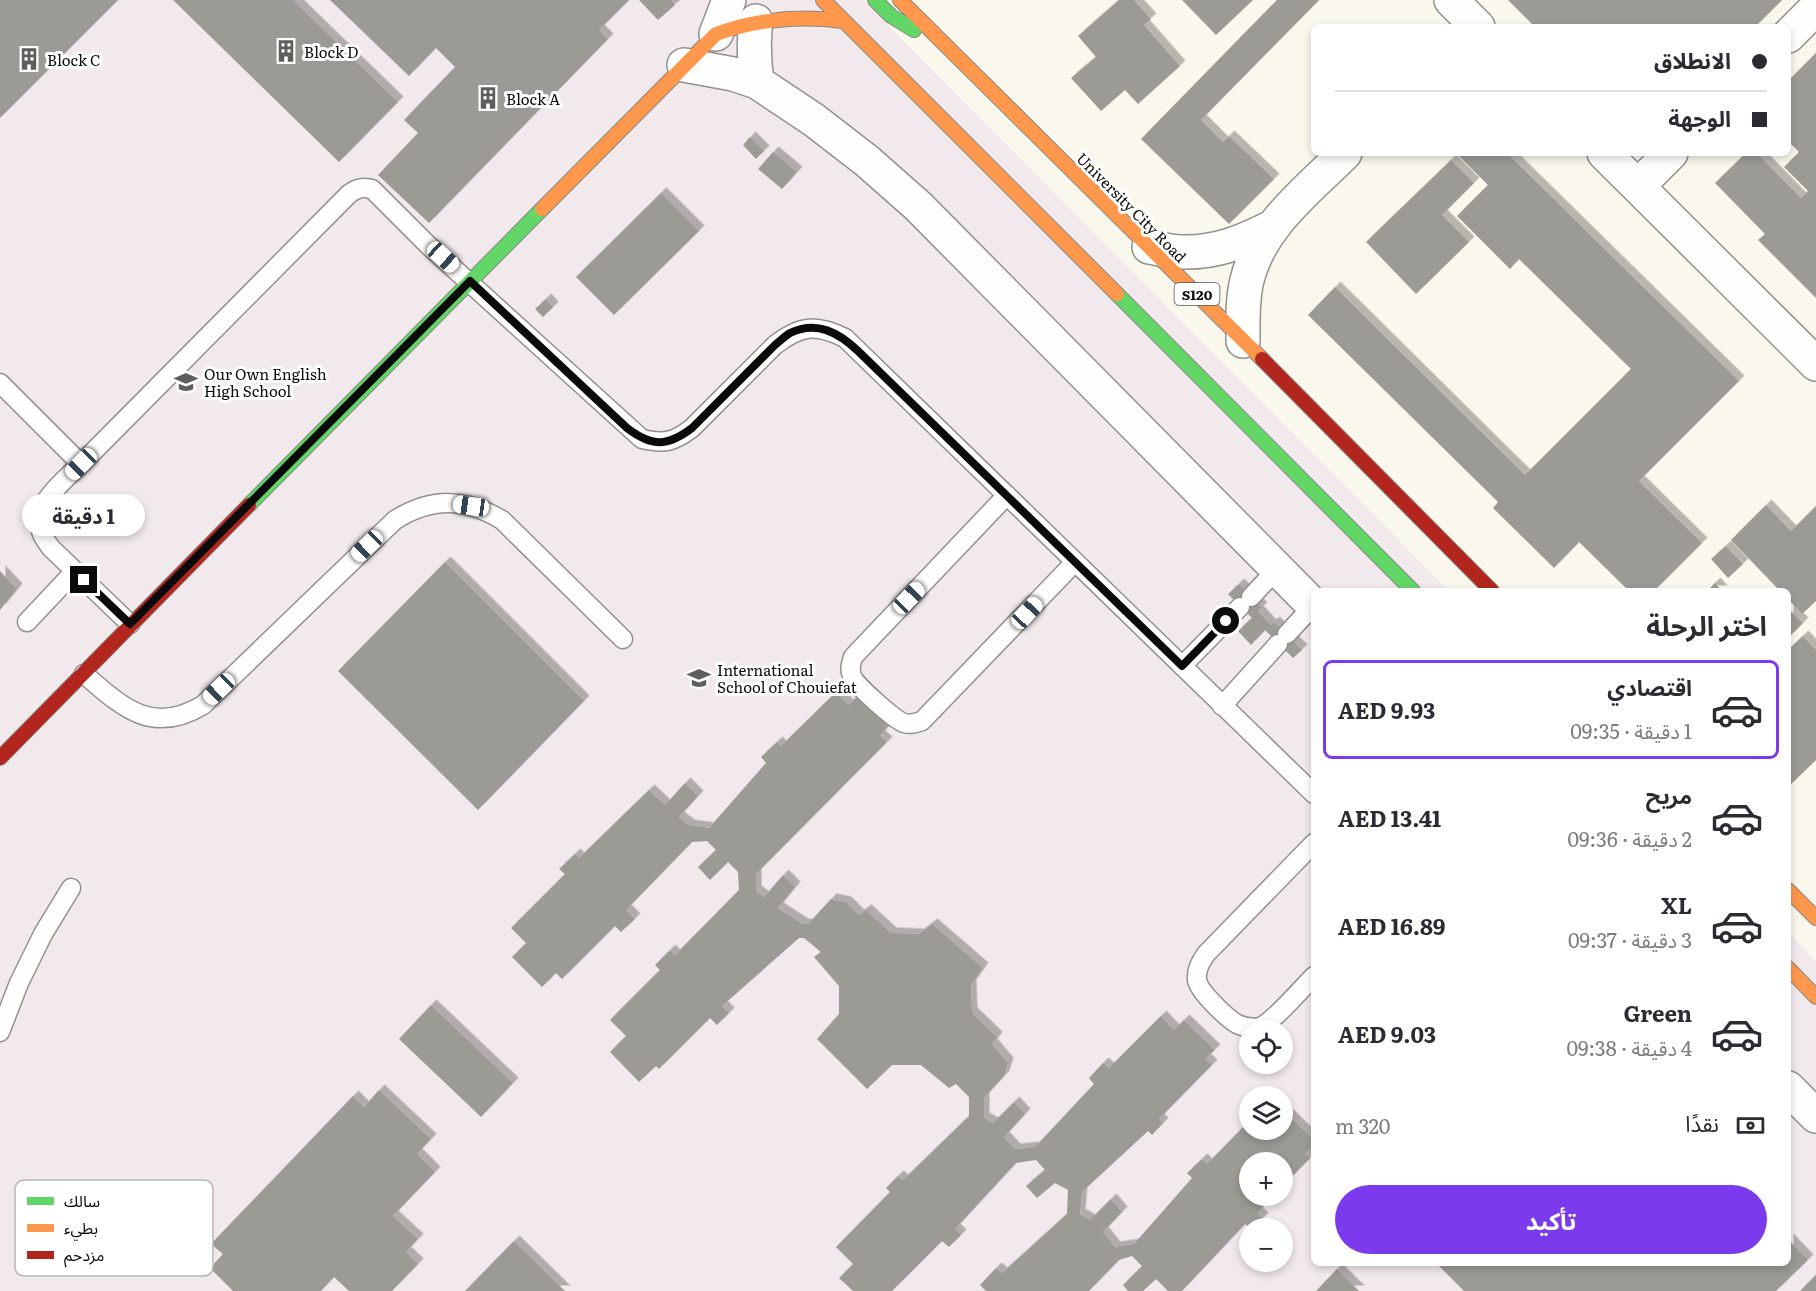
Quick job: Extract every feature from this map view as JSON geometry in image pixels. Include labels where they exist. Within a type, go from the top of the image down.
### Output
[{"type":"main road","points":[[823,0],[1410,588]]},
{"type":"main road","points":[[874,0],[891,16],[908,27],[943,43]]},
{"type":"main road","name":"University City Road","points":[[900,0],[1243,340],[1488,588]]},
{"type":"main road","points":[[0,758],[716,34],[756,21],[785,17],[814,17],[843,21]]},
{"type":"main road","points":[[1791,893],[1816,918]]},
{"type":"main road","points":[[1791,971],[1816,996]]},
{"type":"street","points":[[716,34],[729,0]]},
{"type":"street","points":[[1450,0],[1471,24]]},
{"type":"street","points":[[1791,33],[1816,8]]},
{"type":"street","points":[[756,21],[753,41],[757,82]]},
{"type":"street","points":[[684,65],[733,74],[757,82],[814,120],[867,161],[918,206],[1311,603]]},
{"type":"street","points":[[1243,340],[1243,310],[1247,280],[1257,252],[1272,227],[1342,156]]},
{"type":"street","points":[[1607,156],[1816,364]]},
{"type":"street","points":[[1638,186],[1668,156]]},
{"type":"street","points":[[1149,247],[1181,252],[1213,250],[1243,242],[1272,227]]},
{"type":"street","points":[[1791,1091],[1816,1116]]},
{"type":"lane","points":[[130,624],[51,548],[42,535],[39,519],[43,504],[356,189],[364,187],[372,189],[429,246],[470,281],[627,428],[642,439],[660,443],[678,439],[790,333],[809,328],[828,330],[845,338],[1311,791]]},
{"type":"lane","points":[[0,383],[81,464]]},
{"type":"lane","points":[[1007,495],[853,657],[850,667],[852,677],[859,686],[903,723],[913,724],[922,721],[1075,562]]},
{"type":"lane","points":[[84,674],[128,710],[143,716],[174,717],[189,713],[203,705],[395,520],[422,507],[438,503],[471,506],[502,520],[623,639]]},
{"type":"lane","points":[[1182,666],[1277,569]]},
{"type":"lane","points":[[27,622],[75,571]]},
{"type":"lane","points":[[1222,706],[1311,609]]},
{"type":"lane","points":[[1311,846],[1206,954],[1198,967],[1197,982],[1204,994],[1236,1023],[1248,1028],[1262,1027],[1311,979]]},
{"type":"lane","points":[[0,1032],[19,983],[43,934],[71,888]]},
{"type":"shaded area","name":"International School of Chouiefat","points":[[0,0],[863,0],[1446,588],[1311,588],[1311,1266],[1791,1266],[1791,935],[1816,961],[1816,1291],[0,1291]]},
{"type":"building","name":"Block C","points":[[0,0],[118,0],[0,118]]},
{"type":"building","name":"Block D","points":[[173,0],[293,0],[398,102],[339,162]]},
{"type":"building","name":"Block A","points":[[330,0],[629,0],[599,30],[608,39],[429,223],[378,175],[418,133],[404,120],[455,67],[436,48],[409,76]]},
{"type":"building","points":[[639,0],[671,0],[675,5],[658,20]]},
{"type":"building","points":[[1119,0],[1134,0],[1151,19],[1144,25],[1180,66],[1138,104],[1125,90],[1101,111],[1071,78],[1096,57],[1078,36]]},
{"type":"building","points":[[1182,0],[1253,0],[1216,35]]},
{"type":"building","points":[[1277,0],[1319,0],[1201,120],[1223,142],[1229,136],[1274,179],[1229,224],[1141,139]]},
{"type":"building","points":[[1508,0],[1782,0],[1758,24],[1532,24]]},
{"type":"building","points":[[1816,53],[1816,298],[1758,240],[1765,234],[1715,183],[1743,156],[1760,156],[1801,198],[1808,191],[1784,167],[1799,152],[1791,144],[1791,78]]},
{"type":"building","points":[[750,137],[764,151],[756,159],[743,145]]},
{"type":"building","points":[[773,152],[797,172],[782,189],[758,169]]},
{"type":"building","points":[[1459,156],[1510,156],[1739,381],[1639,481],[1702,543],[1657,588],[1626,588],[1579,542],[1554,568],[1493,508],[1498,502],[1308,315],[1335,287],[1525,475],[1631,369],[1519,259],[1510,269],[1457,216],[1488,185]]},
{"type":"building","points":[[1451,160],[1474,183],[1442,215],[1469,242],[1416,294],[1366,242]]},
{"type":"building","points":[[661,193],[699,231],[614,315],[576,277]]},
{"type":"building","points":[[546,299],[553,307],[543,317],[535,309]]},
{"type":"building","points":[[1766,505],[1791,531],[1816,506],[1816,601],[1802,614],[1791,602],[1791,588],[1777,588],[1731,540]]},
{"type":"building","points":[[1726,546],[1743,564],[1728,578],[1711,559]]},
{"type":"building","points":[[445,562],[584,701],[478,810],[338,671]]},
{"type":"building","points":[[0,571],[17,589],[0,610]]},
{"type":"building","points":[[1715,583],[1719,588],[1710,588]]},
{"type":"building","points":[[1239,584],[1262,608],[1258,611],[1271,625],[1274,622],[1302,650],[1293,658],[1265,630],[1251,645],[1238,631],[1252,618],[1228,594]]},
{"type":"building","points":[[1791,611],[1803,623],[1791,635]]},
{"type":"building","points":[[1803,636],[1816,650],[1816,760],[1791,784],[1791,647]]},
{"type":"building","points":[[836,692],[848,705],[857,697],[888,726],[880,736],[887,742],[756,874],[756,891],[764,897],[783,875],[795,887],[778,908],[803,924],[808,924],[831,899],[846,902],[859,915],[866,910],[891,933],[919,934],[932,924],[983,968],[971,985],[972,1013],[997,1037],[992,1044],[1008,1063],[1004,1076],[984,1098],[984,1118],[993,1123],[1014,1102],[1025,1114],[1004,1137],[1015,1149],[1035,1147],[1094,1084],[1089,1078],[1103,1063],[1109,1068],[1161,1016],[1174,1030],[1184,1020],[1215,1050],[1205,1059],[1212,1065],[1159,1119],[1163,1123],[1152,1135],[1148,1131],[1082,1192],[1080,1214],[1090,1220],[1111,1199],[1122,1212],[1103,1232],[1115,1247],[1134,1244],[1192,1178],[1187,1173],[1202,1159],[1207,1164],[1239,1131],[1239,1140],[1293,1140],[1293,1120],[1311,1137],[1311,1148],[1305,1154],[1310,1158],[1293,1176],[1293,1152],[1239,1152],[1239,1206],[1264,1206],[1257,1213],[1263,1218],[1239,1218],[1239,1230],[1182,1291],[1168,1291],[1156,1279],[1143,1291],[1128,1291],[1123,1285],[1142,1266],[1132,1256],[1119,1260],[1089,1291],[986,1291],[980,1285],[996,1268],[1002,1273],[1067,1214],[1068,1190],[1055,1183],[1037,1198],[1026,1186],[1045,1170],[1036,1160],[1016,1163],[955,1229],[961,1235],[949,1247],[942,1241],[892,1291],[853,1291],[839,1278],[853,1264],[836,1247],[890,1192],[886,1188],[898,1176],[903,1180],[969,1116],[969,1097],[956,1084],[949,1088],[921,1065],[892,1065],[867,1089],[817,1039],[839,1014],[839,986],[814,957],[821,952],[804,938],[799,938],[722,1006],[729,1013],[717,1025],[710,1018],[659,1069],[656,1066],[639,1082],[610,1052],[626,1036],[610,1020],[660,970],[655,965],[670,950],[675,955],[739,890],[738,872],[728,862],[710,880],[698,867],[716,850],[707,841],[692,842],[626,910],[635,919],[621,932],[615,926],[562,979],[556,973],[542,987],[512,957],[526,943],[511,928],[565,874],[559,869],[575,854],[579,858],[649,790],[665,805],[685,783],[698,796],[679,817],[689,825],[709,828],[766,763],[761,757],[777,742],[781,746]]},
{"type":"building","points":[[431,1005],[513,1083],[481,1117],[399,1039]]},
{"type":"building","points":[[379,1090],[431,1139],[417,1154],[435,1172],[393,1216],[418,1239],[406,1252],[418,1264],[392,1291],[349,1291],[334,1277],[321,1291],[233,1291],[213,1271],[213,1265],[223,1254],[213,1246],[213,1242],[353,1096],[364,1107]]},
{"type":"building","points":[[514,1241],[565,1291],[465,1291]]},
{"type":"building","points":[[1791,1242],[1808,1260],[1776,1291],[1464,1291],[1439,1266],[1791,1266]]},
{"type":"building","points":[[1337,1269],[1359,1291],[1316,1291]]},
{"type":"building","points":[[1816,1275],[1816,1291],[1800,1291]]},
{"type":"traffic: fast","points":[[875,0],[891,16],[914,30]]},
{"type":"traffic: fast","points":[[249,505],[542,209]]},
{"type":"traffic: fast","points":[[1117,294],[1410,588]]},
{"type":"traffic: slow","points":[[823,0],[1117,294]]},
{"type":"traffic: slow","points":[[900,0],[1262,359]]},
{"type":"traffic: slow","points":[[542,209],[716,34],[747,25],[778,20],[810,18],[843,21]]},
{"type":"traffic: slow","points":[[1791,893],[1816,918]]},
{"type":"traffic: slow","points":[[1791,971],[1816,997]]},
{"type":"traffic: jam","points":[[1262,359],[1489,588]]},
{"type":"traffic: jam","points":[[0,758],[249,505]]},
{"type":"place","name":"Block D","points":[[286,51]]},
{"type":"place","name":"Block C","points":[[29,59]]},
{"type":"place","name":"Block A","points":[[488,98]]},
{"type":"place","name":"Our Own English High School","points":[[186,382]]},
{"type":"place","name":"International School of Chouiefat","points":[[699,678]]},
{"type":"route","points":[[84,580],[130,624],[470,281],[627,428],[642,439],[660,443],[678,439],[692,428],[775,345],[790,333],[809,328],[828,330],[845,338],[1182,666],[1226,621]]}]
